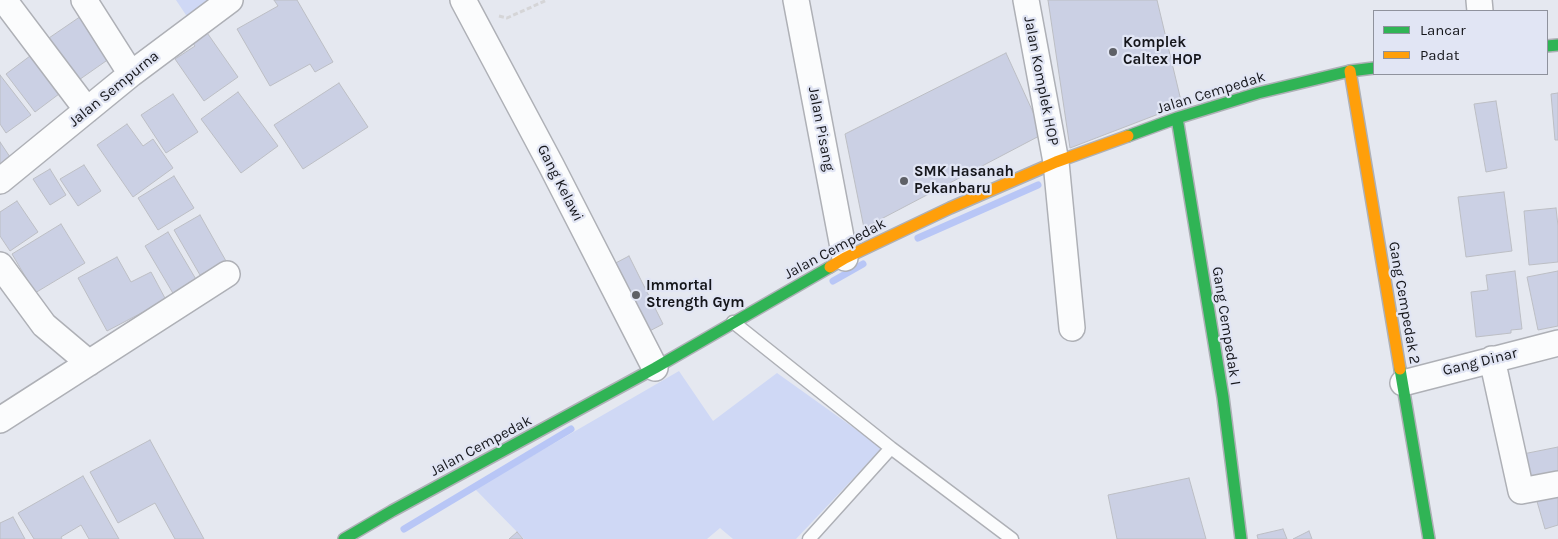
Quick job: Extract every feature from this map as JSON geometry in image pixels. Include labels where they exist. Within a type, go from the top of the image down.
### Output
[{"type":"street","points":[[4,0],[87,110]]},
{"type":"street","points":[[84,0],[131,74]]},
{"type":"street","name":"Jalan Sempurna","points":[[0,181],[131,74],[230,0]]},
{"type":"street","name":"Jalan Pisang","points":[[796,0],[845,258]]},
{"type":"street","name":"Jalan Komplek HOP","points":[[1026,0],[1056,162],[1072,328]]},
{"type":"street","name":"Gang Kelawi","points":[[467,8],[551,165],[655,368]]},
{"type":"street","name":"Jalan Cempedak","points":[[344,539],[360,536],[392,511],[655,368],[845,258],[950,208],[1056,162],[1177,118],[1258,93],[1350,71],[1373,68]]},
{"type":"street","name":"Gang Cempedak 2","points":[[1350,71],[1429,539]]},
{"type":"street","name":"Gang Cempedak I","points":[[1177,118],[1223,397],[1241,539]]},
{"type":"street","points":[[0,265],[44,324],[89,363]]},
{"type":"street","points":[[0,420],[227,274]]},
{"type":"street","name":"Gang Dinar","points":[[1403,383],[1558,342]]},
{"type":"street","points":[[1492,359],[1521,491],[1558,484]]},
{"type":"lane","points":[[733,322],[891,448],[1012,539]]},
{"type":"lane","points":[[809,539],[891,448]]},
{"type":"path","points":[[467,8],[484,15],[507,18],[547,0]]},
{"type":"shaded area","points":[[176,0],[215,0],[188,18]]},
{"type":"shaded area","points":[[679,371],[713,421],[777,373],[882,448],[796,539],[733,539],[720,528],[707,539],[524,539],[475,489]]},
{"type":"building","points":[[274,0],[297,0],[333,62],[315,72],[310,64],[270,86],[237,29],[278,6]]},
{"type":"building","name":"Komplek Caltex HOP","points":[[1048,0],[1157,0],[1182,105],[1070,148]]},
{"type":"building","points":[[87,12],[116,54],[76,82],[46,40]]},
{"type":"building","points":[[203,27],[238,77],[204,101],[175,59],[195,46],[188,37]]},
{"type":"building","name":"SMK Hasanah Pekanbaru","points":[[1006,53],[1043,134],[864,228],[845,134]]},
{"type":"building","points":[[30,56],[59,94],[35,112],[6,74]]},
{"type":"building","points":[[0,75],[31,115],[6,133],[0,124]]},
{"type":"building","points":[[339,83],[368,127],[303,169],[274,125]]},
{"type":"building","points":[[238,92],[278,146],[241,173],[201,119]]},
{"type":"building","points":[[1558,93],[1558,140],[1555,140],[1551,94]]},
{"type":"building","points":[[173,94],[198,132],[166,153],[141,115]]},
{"type":"building","points":[[1496,101],[1507,168],[1486,172],[1474,104]]},
{"type":"building","points":[[127,124],[143,146],[153,139],[173,168],[133,197],[97,145]]},
{"type":"building","points":[[0,142],[10,157],[0,164]]},
{"type":"building","points":[[84,165],[101,191],[78,206],[60,179]]},
{"type":"building","points":[[50,169],[66,195],[50,205],[33,179]]},
{"type":"building","points":[[174,176],[194,208],[158,230],[138,198]]},
{"type":"building","points":[[1504,192],[1512,251],[1466,257],[1458,197]]},
{"type":"building","points":[[17,201],[38,232],[10,251],[0,236],[0,212]]},
{"type":"building","points":[[1556,208],[1558,262],[1529,265],[1524,211]]},
{"type":"building","points":[[200,215],[226,261],[200,275],[174,230]]},
{"type":"building","points":[[61,224],[85,263],[35,293],[12,254]]},
{"type":"building","points":[[168,232],[197,281],[174,295],[145,246]]},
{"type":"building","name":"Immortal Strength Gym","points":[[629,256],[663,324],[642,335],[608,267]]},
{"type":"building","points":[[117,257],[131,282],[151,272],[166,300],[107,331],[78,278]]},
{"type":"building","points":[[1515,271],[1522,329],[1511,330],[1511,333],[1476,337],[1471,292],[1488,290],[1486,275]]},
{"type":"building","points":[[1558,271],[1558,326],[1538,330],[1527,277]]},
{"type":"building","points":[[150,440],[204,539],[175,539],[155,503],[118,523],[90,472]]},
{"type":"building","points":[[1558,447],[1558,479],[1529,485],[1523,454]]},
{"type":"building","points":[[83,476],[119,539],[89,539],[81,525],[61,537],[62,539],[34,539],[18,513]]},
{"type":"building","points":[[1189,478],[1206,539],[1117,539],[1108,495]]},
{"type":"building","points":[[1558,491],[1558,525],[1545,529],[1536,498]]},
{"type":"building","points":[[13,517],[25,539],[0,539],[0,523]]},
{"type":"building","points":[[1283,529],[1287,539],[1258,539],[1257,535]]},
{"type":"building","points":[[1309,531],[1312,539],[1293,539]]},
{"type":"building","points":[[517,532],[523,539],[509,539]]},
{"type":"waterway","points":[[918,238],[1038,185]]},
{"type":"waterway","points":[[833,281],[863,264]]},
{"type":"waterway","points":[[404,529],[571,429]]},
{"type":"traffic: fast","points":[[1548,46],[1558,45]]},
{"type":"traffic: fast","points":[[1128,136],[1177,118],[1258,93],[1350,71],[1373,68]]},
{"type":"traffic: fast","points":[[1177,118],[1223,397],[1241,539]]},
{"type":"traffic: fast","points":[[344,539],[655,368],[830,267]]},
{"type":"traffic: fast","points":[[1400,369],[1429,539]]},
{"type":"traffic: slow","points":[[1350,71],[1400,369]]},
{"type":"traffic: slow","points":[[830,267],[950,208],[1056,162],[1128,136]]},
{"type":"place","name":"Komplek Caltex HOP","points":[[1113,52]]},
{"type":"place","name":"SMK Hasanah Pekanbaru","points":[[904,181]]},
{"type":"place","name":"Immortal Strength Gym","points":[[636,295]]}]
